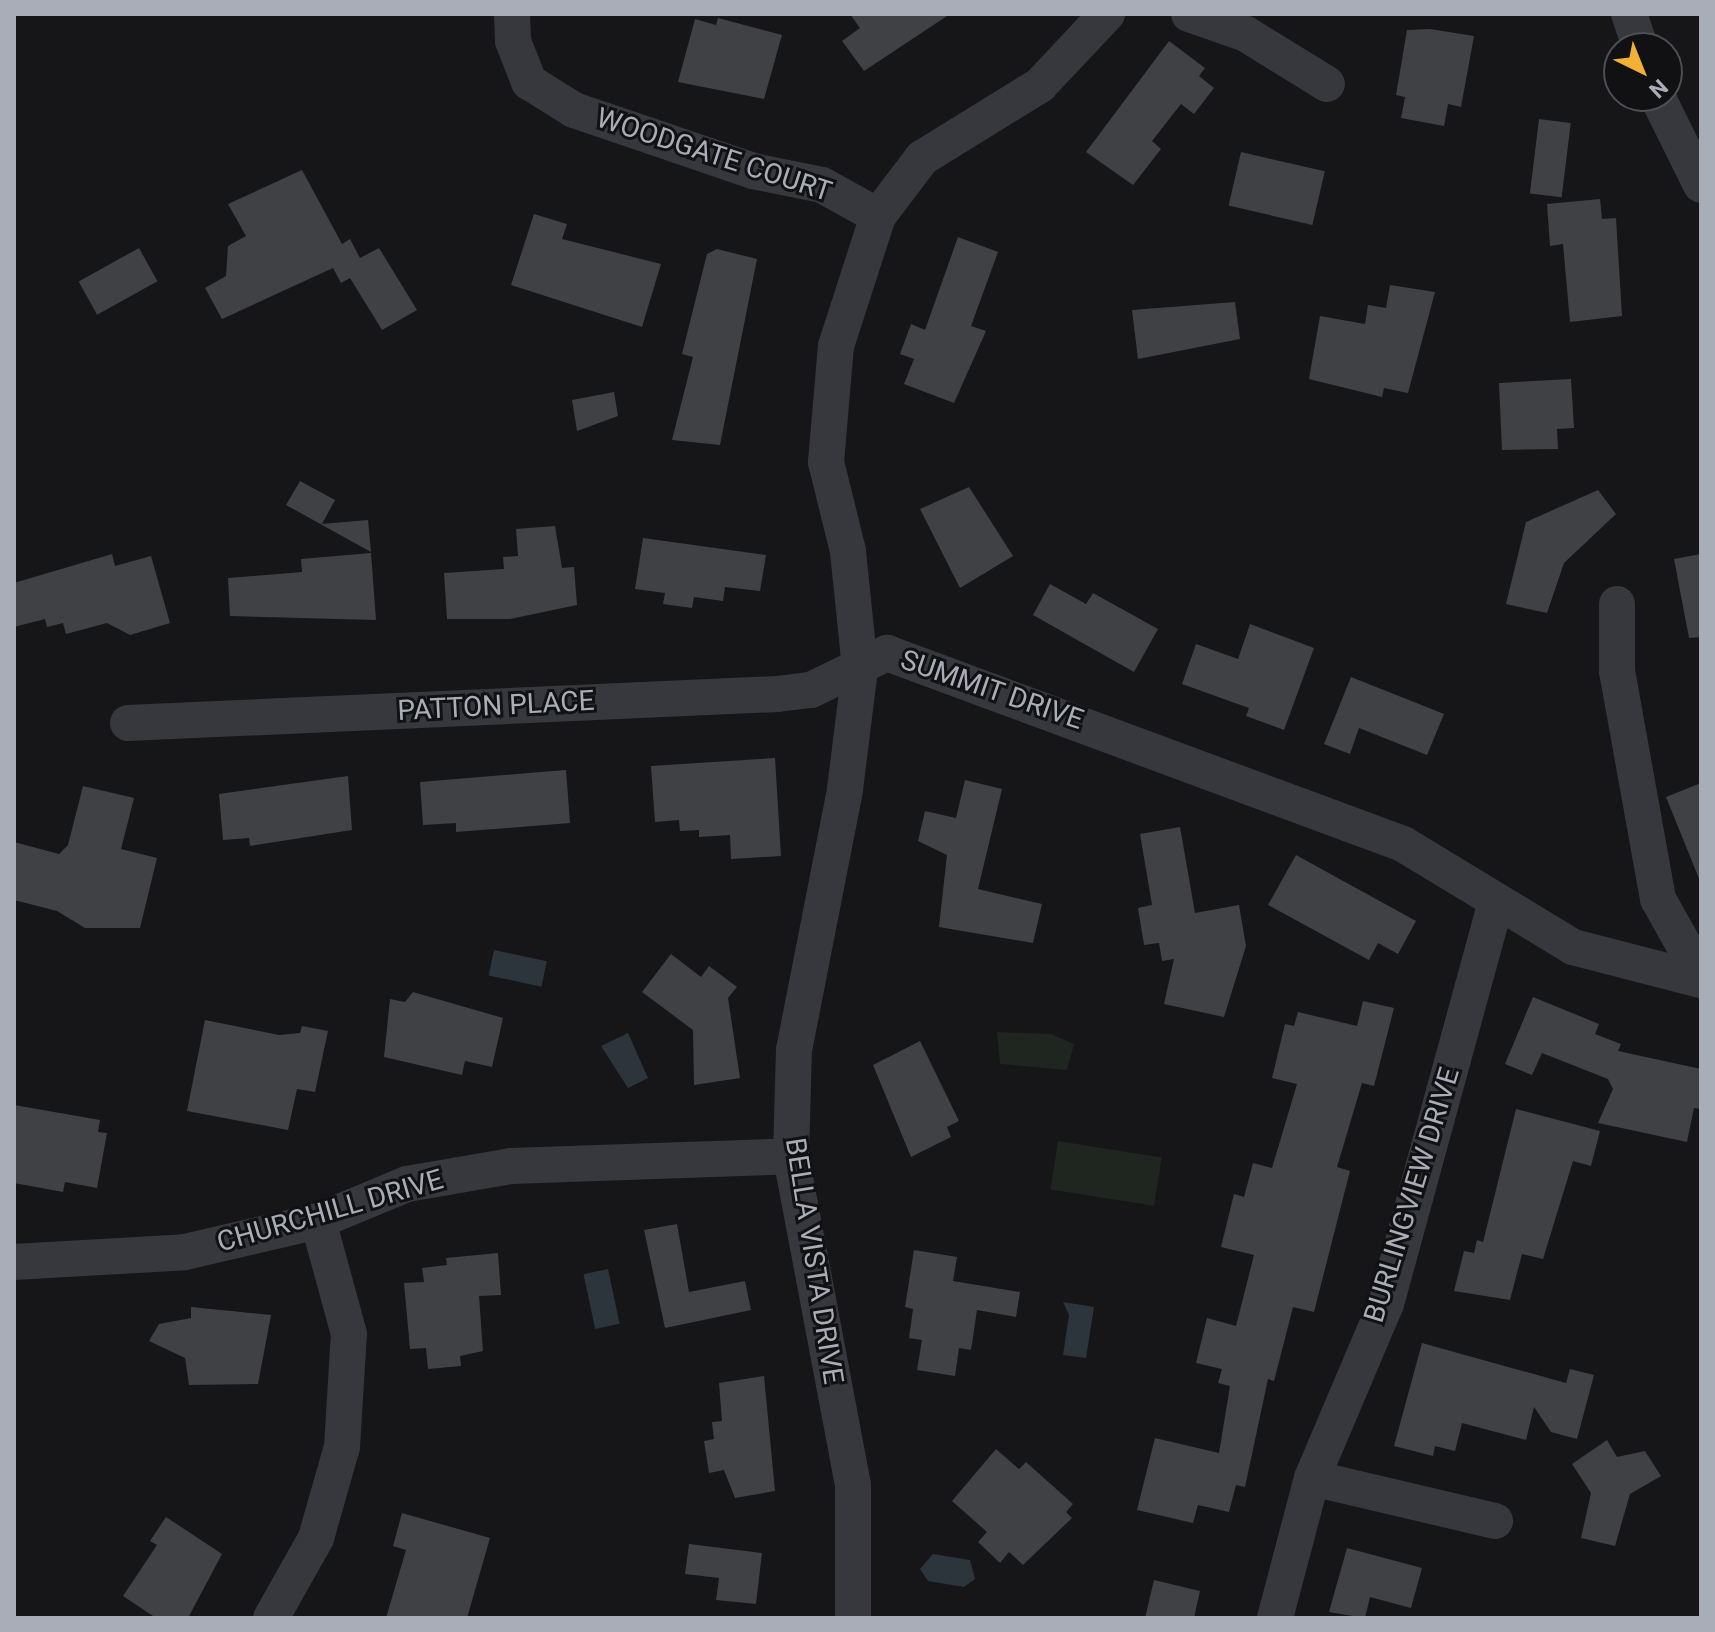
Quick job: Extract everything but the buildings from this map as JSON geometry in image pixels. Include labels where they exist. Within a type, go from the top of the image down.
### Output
[{"type":"street","name":"WOODGATE COURT","points":[[512,14],[513,41],[529,82],[574,110],[753,171],[822,185],[878,216]]},
{"type":"street","name":"SUMMIT DRIVE","points":[[1107,14],[1040,85],[922,158],[878,216],[836,346],[826,462],[848,551],[860,668],[887,653],[933,665],[1403,844],[1495,905],[1573,947],[1701,978]]},
{"type":"street","points":[[1189,14],[1246,34],[1327,84]]},
{"type":"street","points":[[1665,112],[1701,185]]},
{"type":"street","points":[[1617,604],[1617,671],[1658,899],[1701,978]]},
{"type":"street","name":"PATTON PLACE","points":[[128,723],[777,694],[811,690],[860,668]]},
{"type":"street","name":"BELLA VISTA DRIVE","points":[[853,1618],[853,1485],[791,1156],[794,1050],[845,789],[860,668]]},
{"type":"street","name":"BURLINGVIEW DRIVE","points":[[1275,1618],[1312,1478],[1386,1304],[1495,905]]},
{"type":"street","name":"CHURCHILL DRIVE","points":[[14,1262],[185,1252],[318,1221],[407,1184],[511,1166],[791,1156]]},
{"type":"street","points":[[271,1618],[316,1538],[342,1447],[349,1334],[318,1221]]},
{"type":"street","points":[[1312,1478],[1495,1521]]},
{"type":"shaded area","points":[[494,950],[547,961],[541,987],[489,975]]},
{"type":"shaded area","points":[[997,1032],[1051,1034],[1074,1044],[1067,1070],[1000,1064]]},
{"type":"shaded area","points":[[628,1033],[648,1078],[628,1088],[601,1046]]},
{"type":"shaded area","points":[[1058,1141],[1162,1157],[1154,1206],[1050,1189]]},
{"type":"shaded area","points":[[608,1269],[620,1324],[595,1329],[584,1274]]},
{"type":"shaded area","points":[[1063,1302],[1094,1307],[1086,1358],[1063,1355],[1069,1315]]},
{"type":"shaded area","points":[[933,1554],[970,1560],[975,1579],[964,1587],[928,1581],[920,1569]]}]
